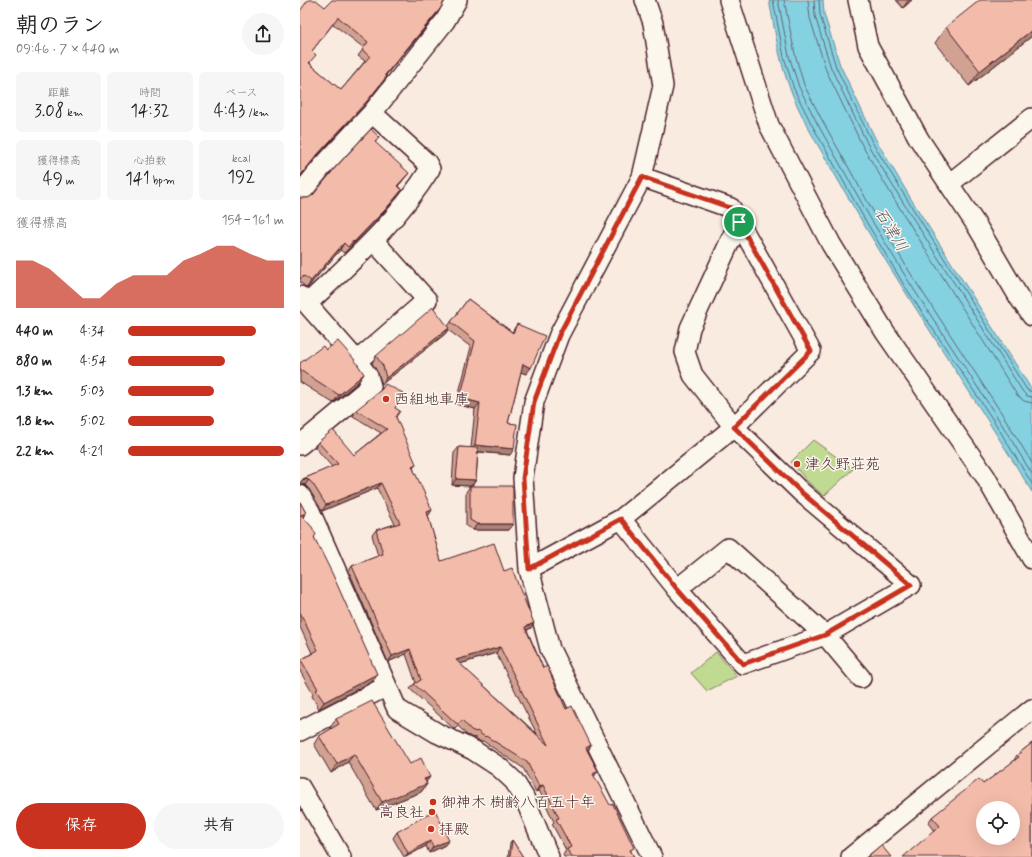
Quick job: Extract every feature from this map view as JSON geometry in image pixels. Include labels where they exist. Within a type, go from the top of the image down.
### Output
[{"type":"street","points":[[300,194],[322,167],[372,112],[445,21],[457,0]]},
{"type":"street","points":[[646,0],[653,23],[663,86],[642,177],[559,335],[534,402],[523,478],[529,569],[550,649],[652,857]]},
{"type":"street","points":[[729,0],[769,124],[831,244],[885,332],[985,476],[1032,559]]},
{"type":"street","points":[[858,0],[868,46],[919,139],[977,226],[1020,299],[1032,316]]},
{"type":"street","points":[[300,445],[371,386],[368,376],[357,361],[303,300],[374,241],[418,190],[430,169],[426,163],[372,112]]},
{"type":"street","points":[[949,184],[1032,118]]},
{"type":"street","points":[[529,569],[621,519],[734,427],[811,351],[731,208],[642,177]]},
{"type":"street","points":[[621,519],[677,589],[743,664],[825,635],[911,585],[801,492],[734,427],[693,375],[685,352],[690,328],[739,222]]},
{"type":"street","points":[[357,361],[428,300],[374,241]]},
{"type":"street","points":[[300,495],[310,511],[397,709],[437,733],[473,750],[499,767],[514,781],[524,797],[549,857]]},
{"type":"street","points":[[677,589],[728,548],[825,635],[861,678]]},
{"type":"street","points":[[300,731],[386,686]]},
{"type":"street","points":[[851,857],[1032,709]]},
{"type":"street","points":[[302,795],[341,857]]},
{"type":"green space","points":[[813,440],[853,469],[824,496],[809,483],[791,462]]},
{"type":"green space","points":[[716,652],[737,676],[707,691],[691,673]]},
{"type":"water","name":"石津川","points":[[769,0],[823,0],[824,14],[840,65],[876,140],[911,199],[1032,390],[1032,492],[888,264],[808,127],[796,103],[783,69]]},
{"type":"building","points":[[308,0],[316,0],[325,7],[332,0],[445,0],[440,9],[385,75],[387,76],[368,100],[318,154],[300,176],[300,11]],"holes":[[[338,17],[368,42],[362,50],[370,56],[341,90],[309,63],[316,55],[312,51]]]},
{"type":"building","points":[[980,0],[1032,0],[1032,30],[980,71],[946,27]]},
{"type":"building","points":[[371,129],[379,137],[375,142],[409,173],[397,186],[402,190],[354,242],[353,241],[348,247],[344,243],[311,281],[304,276],[300,279],[300,197],[308,198],[313,195],[335,168]]},
{"type":"building","points":[[468,299],[513,333],[517,324],[545,336],[531,368],[523,364],[508,423],[517,424],[514,449],[475,445],[480,403],[460,398],[475,341],[451,322]]},
{"type":"building","points":[[433,307],[449,328],[386,378],[383,366],[376,356]]},
{"type":"building","points":[[338,341],[354,359],[364,374],[339,395],[300,370],[300,363],[323,346],[326,350]]},
{"type":"building","points":[[385,384],[403,393],[395,408],[400,411],[396,417],[416,464],[412,466],[432,510],[427,512],[441,561],[494,543],[504,571],[512,568],[534,623],[525,627],[543,668],[547,666],[566,709],[572,706],[591,745],[586,748],[598,771],[593,774],[610,805],[613,804],[634,848],[630,850],[634,857],[571,857],[567,849],[571,847],[556,819],[559,818],[543,785],[539,786],[527,762],[486,736],[485,737],[477,731],[471,730],[462,720],[459,724],[456,723],[414,684],[421,680],[410,649],[392,656],[352,566],[383,554],[376,530],[400,523],[381,483],[326,505],[313,484],[309,480],[303,479],[338,464],[318,442],[333,430],[354,455],[387,429],[356,410],[382,389]],"holes":[[[500,647],[548,745],[456,660]]]},
{"type":"building","points":[[459,447],[478,448],[476,480],[456,479]]},
{"type":"building","points":[[470,486],[513,486],[513,524],[477,524],[470,520]]},
{"type":"building","points":[[300,502],[306,513],[301,515],[312,527],[316,535],[314,537],[332,573],[377,674],[324,702],[316,690],[318,689],[301,660],[318,650],[300,612]]},
{"type":"building","points":[[372,701],[410,764],[421,758],[430,777],[424,779],[427,784],[382,802],[354,754],[337,764],[319,736],[339,724],[336,719]]},
{"type":"building","points":[[1032,743],[1032,857],[903,857],[940,826],[932,817],[979,779],[983,784],[1019,757],[1017,755]]},
{"type":"building","points":[[435,810],[449,840],[433,847],[430,841],[408,853],[397,832]]},
{"type":"building","points":[[512,840],[523,857],[510,857]]},
{"type":"building","points":[[881,845],[891,857],[867,857]]},
{"type":"place","name":"西組地車庫","points":[[386,399]]},
{"type":"place","name":"津久野荘苑","points":[[797,464]]},
{"type":"place","name":"御神木 樹齢八百五十年","points":[[433,802]]},
{"type":"place","name":"高良社","points":[[432,812]]},
{"type":"place","name":"拝殿","points":[[431,829]]},
{"type":"route","points":[[642,177],[731,208],[739,222],[811,351],[734,427],[801,492],[911,585],[825,635],[743,664],[677,589],[621,519],[529,569],[523,478],[534,402],[559,335],[642,177]]}]
